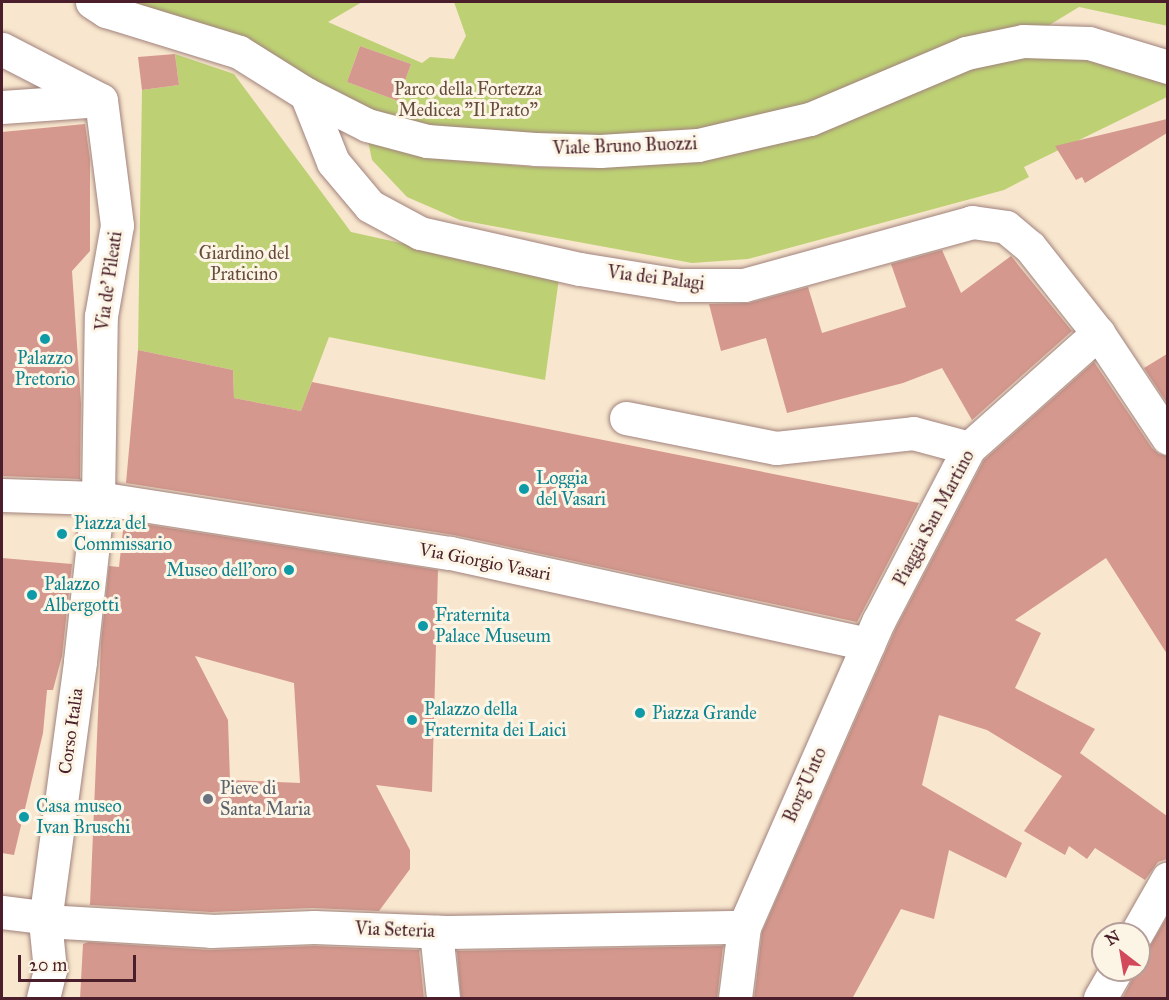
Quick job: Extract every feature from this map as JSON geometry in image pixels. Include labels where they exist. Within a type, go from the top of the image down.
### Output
[{"type":"street","name":"Viale Bruno Buozzi","points":[[92,2],[106,11],[239,52],[306,94],[368,125],[427,141],[600,151],[698,145],[810,120],[966,53],[1023,41],[1089,43],[1167,67]]},
{"type":"street","points":[[2,49],[101,100]]},
{"type":"street","name":"Via dei Palagi","points":[[306,94],[333,162],[370,206],[420,233],[580,268],[680,285],[744,285],[972,222],[1006,228],[1030,247],[1098,333],[1167,438]]},
{"type":"street","points":[[2,107],[101,100]]},
{"type":"street","name":"Via de' Pileati","points":[[98,498],[101,316],[117,225],[101,100]]},
{"type":"street","name":"Piaggia San Martino","points":[[868,644],[969,448],[1098,333]]},
{"type":"street","points":[[626,418],[776,448],[913,433],[969,448]]},
{"type":"street","name":"Via Giorgio Vasari","points":[[2,495],[98,498],[450,553],[868,644]]},
{"type":"street","name":"Corso Italia","points":[[43,999],[50,970],[45,921],[80,661],[98,498]]},
{"type":"street","name":"Borg'Unto","points":[[735,999],[744,927],[868,644]]},
{"type":"street","points":[[1143,922],[1167,878]]},
{"type":"street","name":"Via Seteria","points":[[2,912],[41,917],[45,921],[211,931],[314,927],[436,932],[744,927]]},
{"type":"street","points":[[436,932],[443,999]]},
{"type":"street","points":[[1100,999],[1109,982]]},
{"type":"green space","name":"Parco della Fortezza Medicea \"Il Prato\"","points":[[92,2],[362,2],[328,22],[422,63],[430,57],[454,59],[466,36],[454,2],[1167,2],[1168,26],[1079,7],[1023,41],[698,145],[427,141]],"holes":[[[360,46],[411,64],[398,101],[347,82]]]},
{"type":"green space","name":"Giardino del Praticino","points":[[175,54],[234,74],[351,232],[559,278],[545,380],[329,337],[301,411],[234,398],[233,370],[138,350],[142,90],[179,85]]},
{"type":"green space","points":[[1023,55],[1083,59],[1167,83],[1167,97],[1024,167],[1029,177],[1004,190],[748,259],[692,263],[460,220],[407,197],[372,160],[368,141],[426,158],[535,167],[582,168],[697,162],[811,134],[966,70]]},
{"type":"building","points":[[360,46],[411,64],[398,101],[347,82]]},
{"type":"building","points":[[175,54],[179,85],[142,90],[138,57]]},
{"type":"building","points":[[1167,119],[1167,133],[1085,183],[1082,177],[1076,180],[1055,146]]},
{"type":"building","points":[[85,124],[90,159],[90,251],[72,271],[81,403],[80,479],[2,476],[2,132]]},
{"type":"building","points":[[942,250],[961,293],[1011,256],[1072,331],[972,420],[942,368],[903,383],[787,413],[766,338],[721,351],[709,304],[749,303],[808,287],[822,333],[906,307],[891,264]]},
{"type":"building","name":"Loggia del Vasari","points":[[138,350],[233,370],[234,398],[301,411],[312,382],[919,503],[857,622],[454,535],[126,483]]},
{"type":"building","points":[[1167,354],[1167,403],[1144,368]]},
{"type":"building","points":[[1094,362],[1152,448],[1159,454],[1167,456],[1167,654],[1106,558],[1015,620],[1041,633],[1015,688],[1095,729],[1080,753],[1167,816],[1167,859],[1158,862],[1145,880],[1095,848],[1087,859],[1069,846],[1065,855],[1024,831],[1062,776],[987,730],[939,715],[922,785],[1022,843],[1006,878],[949,850],[934,919],[901,909],[852,999],[754,999],[762,932],[896,628],[984,460]]},
{"type":"building","points":[[124,521],[438,570],[432,792],[376,785],[410,850],[410,869],[379,911],[313,908],[211,912],[90,905],[101,642],[109,566],[119,567]],"holes":[[[195,656],[294,683],[300,783],[230,780],[228,720]]]},
{"type":"building","points":[[2,558],[72,564],[62,656],[53,690],[47,690],[43,733],[14,855],[2,853]]},
{"type":"building","points":[[1167,917],[1167,999],[1122,999],[1131,982],[1151,982],[1151,944]]},
{"type":"building","points":[[88,942],[210,950],[314,946],[419,950],[424,999],[80,999],[83,944]]},
{"type":"building","points":[[723,946],[717,999],[461,999],[457,951]]},
{"type":"place","name":"Palazzo Pretorio","points":[[45,339]]},
{"type":"place","name":"Loggia del Vasari","points":[[524,489]]},
{"type":"place","name":"Piazza del Commissario","points":[[62,534]]},
{"type":"place","name":"Museo dell'oro","points":[[289,570]]},
{"type":"place","name":"Palazzo Albergotti","points":[[32,595]]},
{"type":"place","name":"Fraternita Palace Museum","points":[[423,626]]},
{"type":"place","name":"Piazza Grande","points":[[640,713]]},
{"type":"place","name":"Palazzo della Fraternita dei Laici","points":[[412,720]]},
{"type":"place","name":"Pieve di Santa Maria","points":[[208,799]]},
{"type":"place","name":"Casa museo Ivan Bruschi","points":[[24,817]]}]
